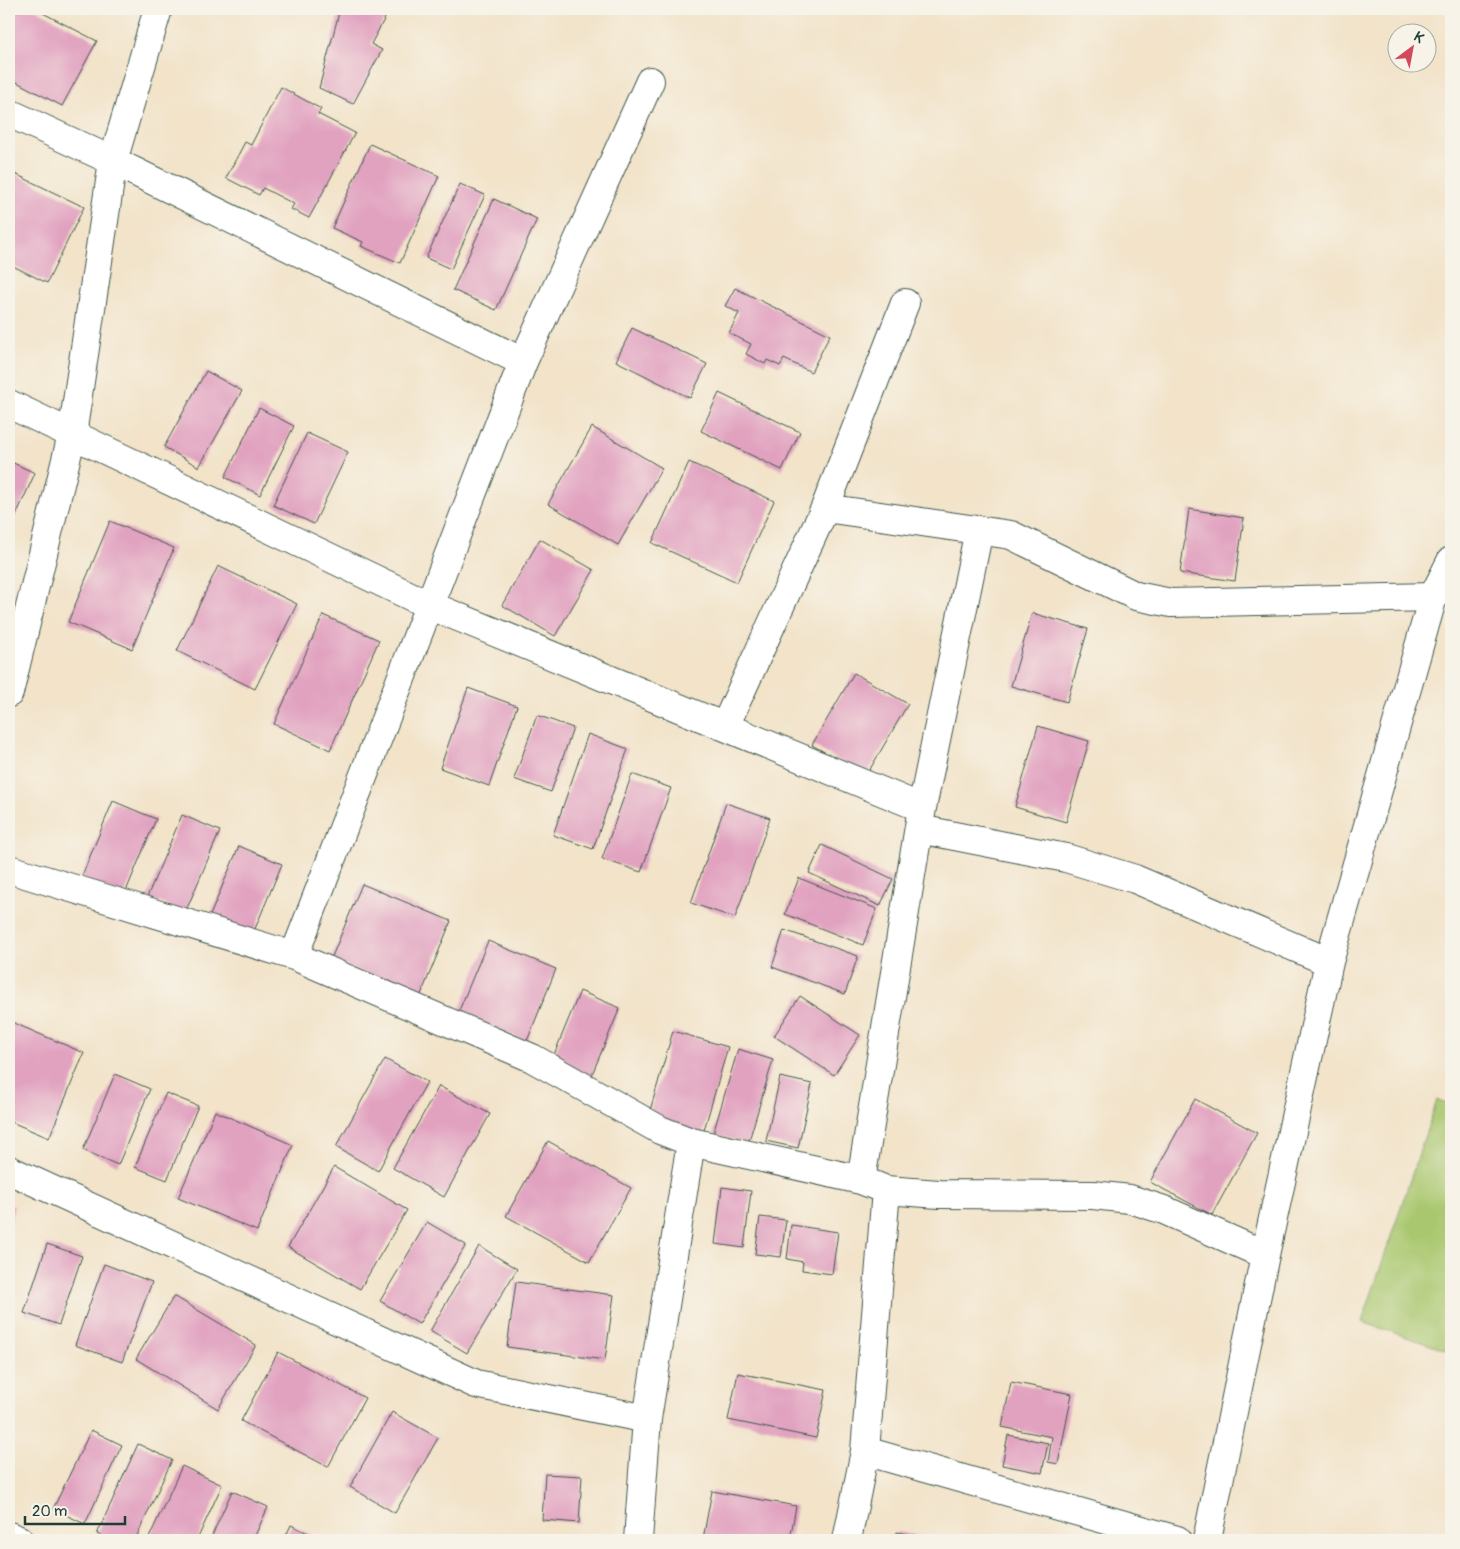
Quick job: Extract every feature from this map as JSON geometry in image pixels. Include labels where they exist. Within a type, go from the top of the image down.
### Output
[{"type":"street","points":[[9,693],[72,435],[113,161],[158,9]]},
{"type":"street","points":[[294,956],[523,362],[650,81]]},
{"type":"street","points":[[9,113],[113,161],[523,362]]},
{"type":"street","points":[[725,726],[824,508],[905,303]]},
{"type":"street","points":[[9,404],[429,605],[725,726],[920,818],[1135,879],[1329,962]]},
{"type":"street","points":[[824,508],[1011,536],[1136,596],[1171,603],[1433,596]]},
{"type":"street","points":[[861,1180],[920,818],[979,530]]},
{"type":"street","points":[[1207,1540],[1265,1255],[1329,962],[1433,596],[1451,561]]},
{"type":"street","points":[[9,869],[294,956],[532,1058],[660,1130],[691,1142],[861,1180],[886,1190],[939,1194],[1093,1194],[1130,1199],[1164,1210],[1265,1255]]},
{"type":"street","points":[[638,1540],[647,1418],[691,1142]]},
{"type":"street","points":[[9,1170],[476,1384],[647,1418]]},
{"type":"street","points":[[847,1540],[865,1451],[886,1190]]},
{"type":"street","points":[[865,1451],[1177,1540]]},
{"type":"street","points":[[9,1536],[18,1540]]},
{"type":"green space","points":[[1437,1100],[1451,1104],[1451,1352],[1362,1322]]},
{"type":"building","points":[[9,9],[35,9],[97,41],[62,106],[9,78]]},
{"type":"building","points":[[340,9],[372,9],[386,16],[371,44],[382,50],[353,104],[319,88]]},
{"type":"building","points":[[281,87],[321,109],[318,114],[355,133],[309,218],[291,209],[294,204],[263,188],[259,195],[226,178],[245,142],[251,145]]},
{"type":"building","points":[[370,144],[439,176],[400,263],[361,246],[363,242],[332,228]]},
{"type":"building","points":[[9,171],[84,207],[47,283],[9,264]]},
{"type":"building","points":[[460,184],[485,195],[451,269],[426,258]]},
{"type":"building","points":[[494,199],[537,219],[496,310],[453,290]]},
{"type":"building","points":[[735,288],[830,335],[811,372],[784,359],[780,366],[767,360],[765,364],[746,354],[751,344],[729,333],[739,313],[725,306]]},
{"type":"building","points":[[632,328],[707,364],[690,398],[616,361]]},
{"type":"building","points":[[206,371],[242,391],[199,467],[164,447]]},
{"type":"building","points":[[719,393],[800,432],[782,470],[701,431]]},
{"type":"building","points":[[259,408],[294,426],[260,495],[225,477]]},
{"type":"building","points":[[592,427],[662,468],[618,545],[548,504]]},
{"type":"building","points":[[307,433],[348,452],[314,524],[273,505]]},
{"type":"building","points":[[9,461],[35,473],[9,531]]},
{"type":"building","points":[[689,462],[774,501],[737,582],[652,543]]},
{"type":"building","points":[[1189,509],[1244,518],[1235,581],[1180,573]]},
{"type":"building","points":[[110,521],[174,548],[132,649],[68,622]]},
{"type":"building","points":[[540,539],[594,570],[555,636],[502,605]]},
{"type":"building","points":[[218,566],[297,604],[255,689],[177,651]]},
{"type":"building","points":[[1032,613],[1088,629],[1067,702],[1011,686]]},
{"type":"building","points":[[323,615],[379,640],[330,750],[274,724]]},
{"type":"building","points":[[854,673],[908,704],[866,776],[812,745]]},
{"type":"building","points":[[468,688],[517,706],[489,786],[440,768]]},
{"type":"building","points":[[537,715],[573,728],[551,792],[514,779]]},
{"type":"building","points":[[1038,726],[1089,741],[1066,822],[1015,807]]},
{"type":"building","points":[[588,734],[628,749],[593,849],[553,835]]},
{"type":"building","points":[[632,774],[671,788],[641,872],[602,859]]},
{"type":"building","points":[[113,801],[156,819],[124,896],[81,878]]},
{"type":"building","points":[[726,803],[770,818],[735,918],[691,903]]},
{"type":"building","points":[[182,815],[220,831],[185,913],[147,897]]},
{"type":"building","points":[[822,845],[893,879],[880,906],[809,873]]},
{"type":"building","points":[[239,846],[282,864],[252,936],[209,918]]},
{"type":"building","points":[[799,878],[877,909],[863,945],[785,914]]},
{"type":"building","points":[[362,884],[451,921],[420,997],[331,959]]},
{"type":"building","points":[[784,930],[858,956],[845,994],[772,967]]},
{"type":"building","points":[[488,941],[556,969],[527,1041],[458,1013]]},
{"type":"building","points":[[580,991],[620,1008],[590,1079],[551,1062]]},
{"type":"building","points":[[800,996],[860,1035],[834,1075],[774,1036]]},
{"type":"building","points":[[9,1021],[84,1053],[49,1138],[9,1121]]},
{"type":"building","points":[[673,1031],[728,1047],[702,1137],[647,1121]]},
{"type":"building","points":[[738,1049],[773,1060],[748,1144],[713,1134]]},
{"type":"building","points":[[385,1059],[427,1082],[378,1171],[336,1147]]},
{"type":"building","points":[[115,1074],[150,1089],[118,1165],[83,1150]]},
{"type":"building","points":[[780,1077],[812,1084],[798,1148],[766,1141]]},
{"type":"building","points":[[439,1086],[490,1114],[444,1197],[393,1168]]},
{"type":"building","points":[[166,1093],[198,1106],[167,1180],[135,1167]]},
{"type":"building","points":[[1195,1099],[1257,1133],[1212,1215],[1150,1182]]},
{"type":"building","points":[[215,1111],[293,1145],[257,1231],[178,1198]]},
{"type":"building","points":[[548,1141],[631,1188],[589,1262],[506,1216]]},
{"type":"building","points":[[334,1167],[407,1210],[360,1289],[288,1247]]},
{"type":"building","points":[[722,1187],[751,1191],[744,1248],[715,1244]]},
{"type":"building","points":[[9,1205],[14,1206],[10,1224],[9,1224]]},
{"type":"building","points":[[760,1217],[786,1220],[781,1257],[755,1254]]},
{"type":"building","points":[[427,1222],[466,1245],[419,1324],[380,1301]]},
{"type":"building","points":[[791,1225],[838,1232],[832,1274],[802,1270],[803,1262],[787,1259]]},
{"type":"building","points":[[47,1244],[82,1256],[59,1325],[24,1313]]},
{"type":"building","points":[[479,1246],[517,1269],[467,1353],[430,1331]]},
{"type":"building","points":[[104,1264],[152,1282],[122,1362],[75,1345]]},
{"type":"building","points":[[516,1282],[614,1295],[605,1360],[507,1347]]},
{"type":"building","points":[[174,1296],[256,1345],[218,1409],[136,1359]]},
{"type":"building","points":[[278,1352],[365,1398],[328,1467],[241,1421]]},
{"type":"building","points":[[738,1373],[826,1390],[816,1438],[728,1420]]},
{"type":"building","points":[[1011,1382],[1072,1394],[1058,1464],[1048,1462],[1052,1437],[1002,1427]]},
{"type":"building","points":[[392,1412],[438,1438],[395,1513],[350,1487]]},
{"type":"building","points":[[91,1430],[122,1445],[85,1524],[53,1509]]},
{"type":"building","points":[[1008,1435],[1048,1443],[1042,1473],[1002,1465]]},
{"type":"building","points":[[138,1444],[172,1460],[135,1540],[111,1540],[97,1534]]},
{"type":"building","points":[[182,1466],[222,1485],[197,1540],[148,1540]]},
{"type":"building","points":[[545,1474],[582,1476],[579,1523],[542,1520]]},
{"type":"building","points":[[232,1491],[268,1507],[253,1540],[210,1540]]},
{"type":"building","points":[[712,1491],[796,1506],[790,1540],[703,1539]]},
{"type":"building","points":[[291,1525],[322,1540],[284,1540]]},
{"type":"building","points":[[897,1532],[936,1539],[936,1540],[895,1540]]}]
